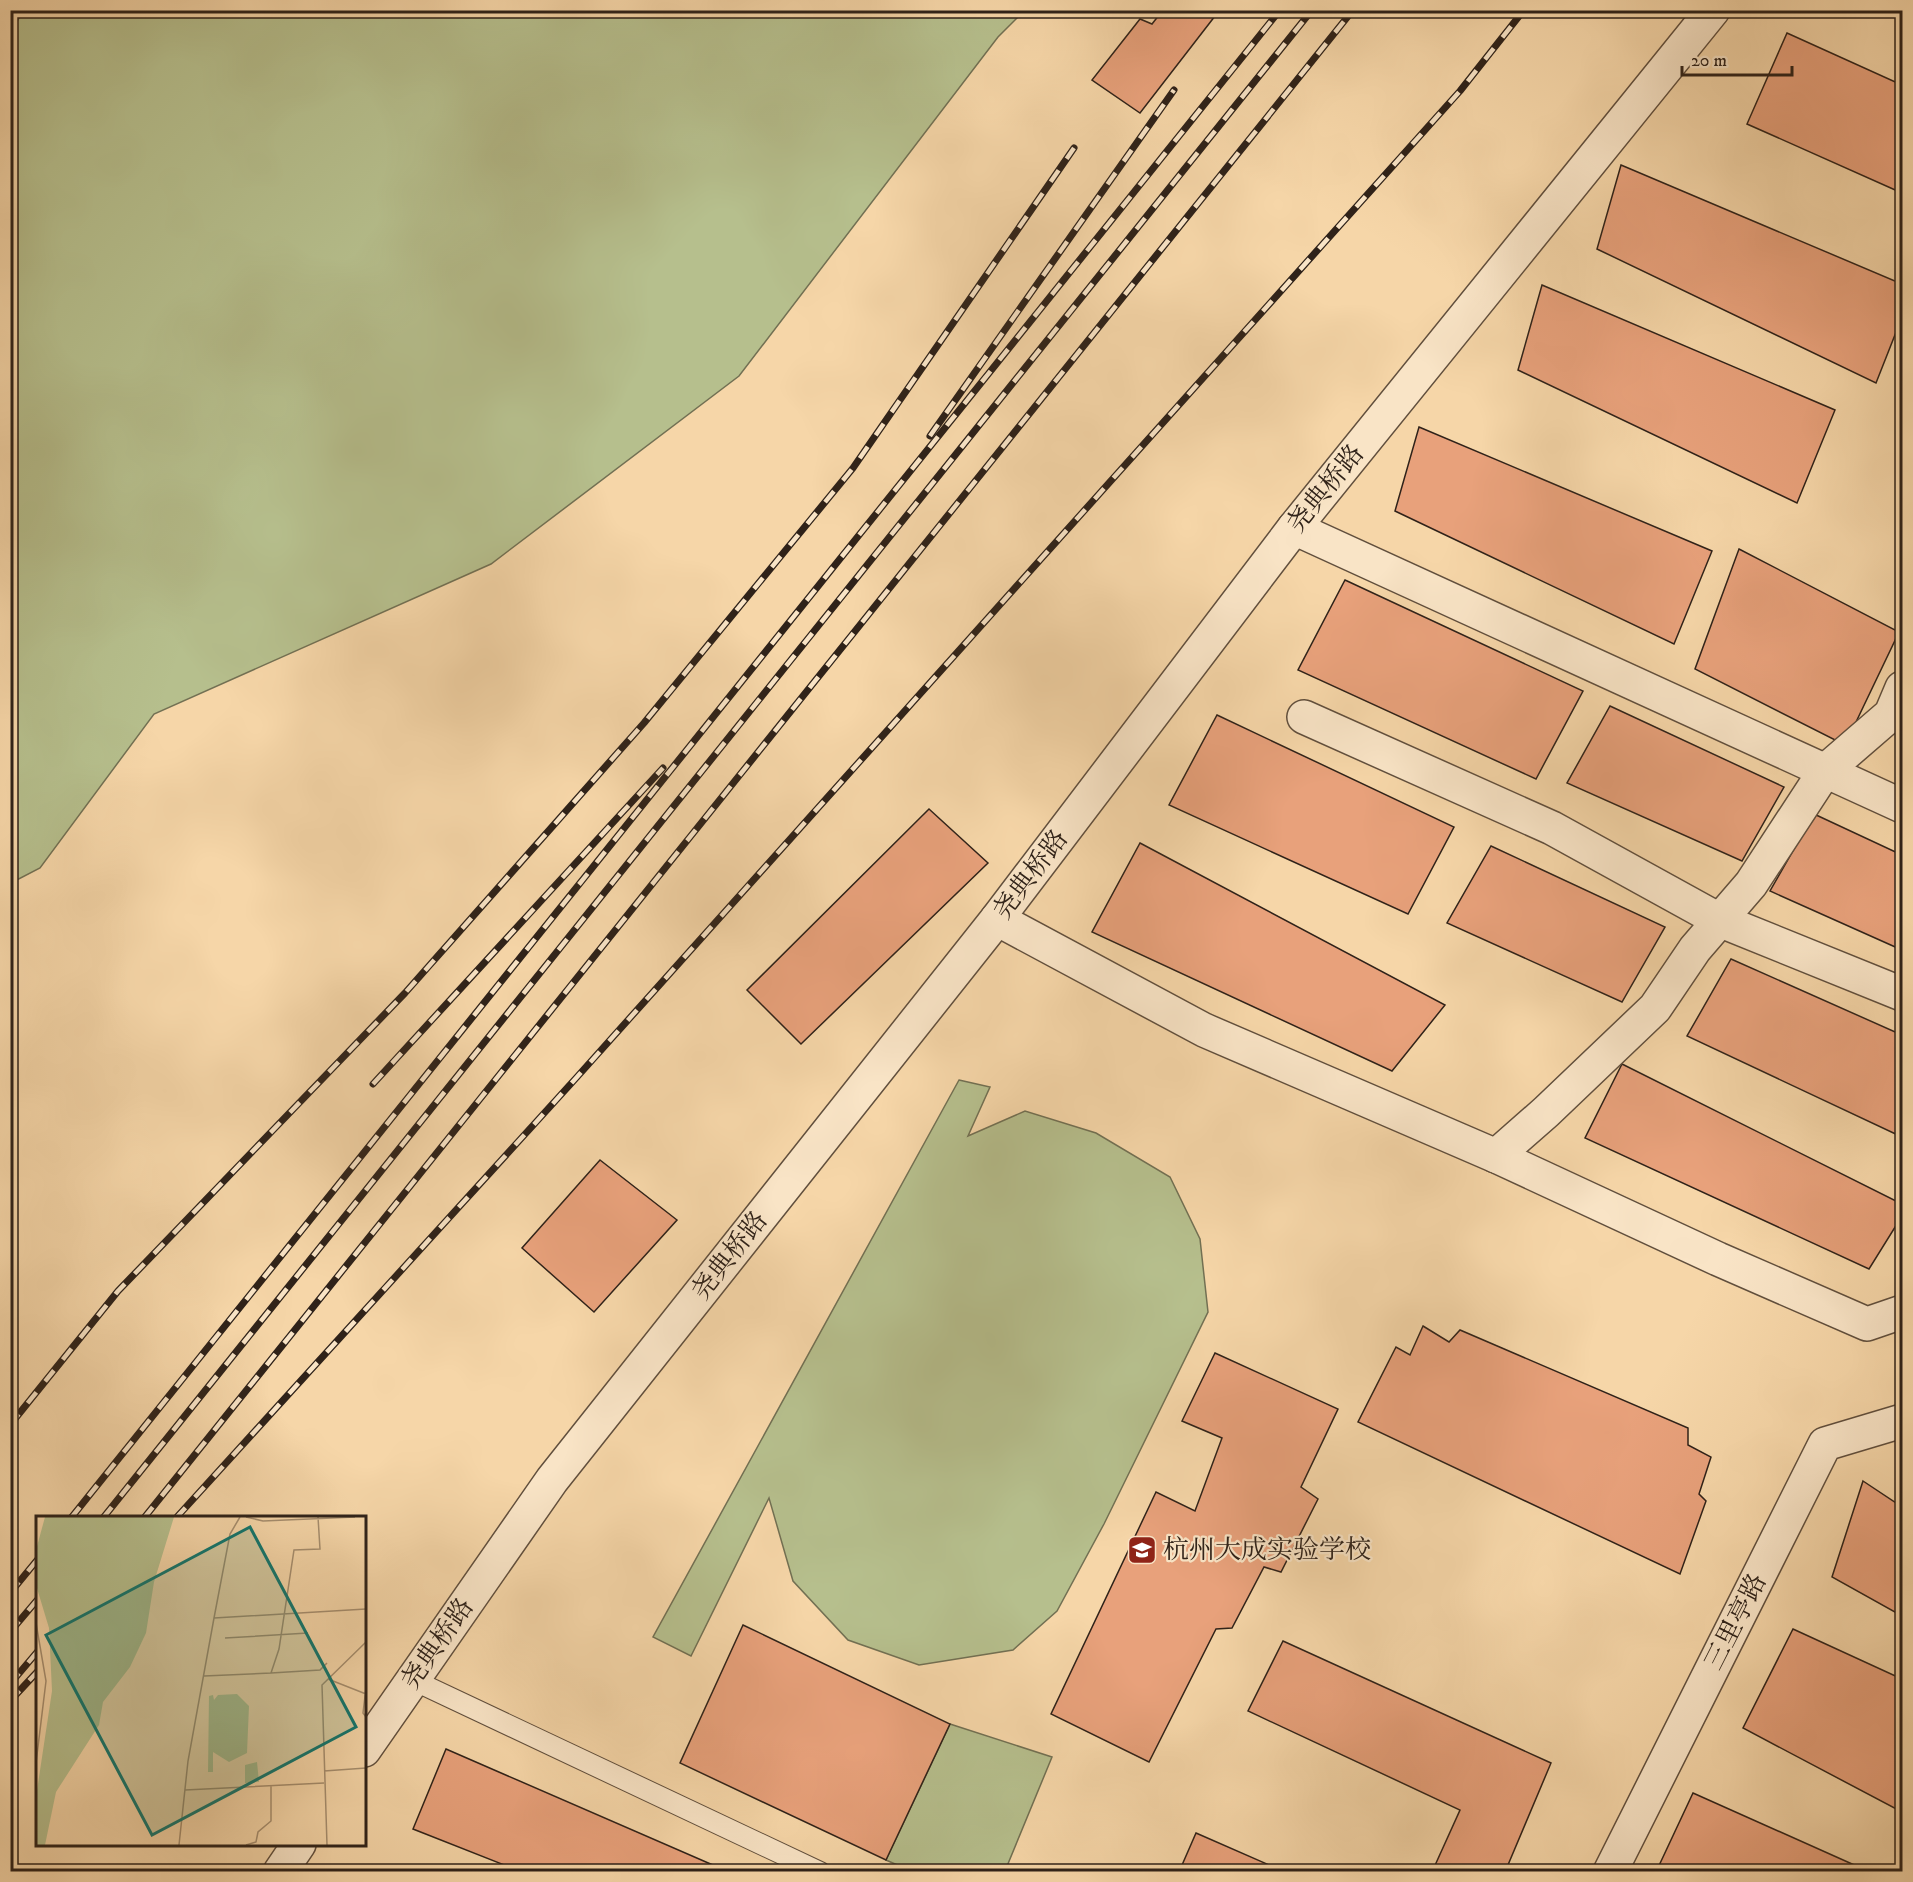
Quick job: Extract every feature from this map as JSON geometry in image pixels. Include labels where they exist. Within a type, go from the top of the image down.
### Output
[{"type":"street","name":"尧典桥路","points":[[366,1747],[552,1480],[997,919],[1294,528],[1713,10]]},
{"type":"street","points":[[1294,528],[1902,806]]},
{"type":"street","points":[[1496,1156],[1546,1112],[1655,1008],[1695,949],[1750,884],[1826,771],[1891,714],[1902,688]]},
{"type":"street","points":[[1304,717],[1552,828],[1719,920],[1902,994]]},
{"type":"street","points":[[997,919],[1204,1030],[1496,1156],[1718,1259],[1867,1324],[1902,1312]]},
{"type":"street","name":"三里亭路","points":[[1610,1872],[1826,1444],[1900,1425]]},
{"type":"street","points":[[280,1872],[298,1846]]},
{"type":"lane","points":[[413,1680],[820,1872]]},
{"type":"green space","points":[[23,11],[1024,11],[998,37],[739,376],[491,564],[154,714],[40,868],[11,883],[10,34]]},
{"type":"green space","points":[[959,1080],[990,1087],[968,1136],[1025,1111],[1096,1133],[1170,1177],[1200,1239],[1208,1312],[1104,1524],[1057,1611],[1013,1650],[919,1665],[848,1640],[793,1581],[769,1498],[691,1656],[653,1637]]},
{"type":"green space","points":[[950,1724],[1052,1757],[1005,1871],[911,1871],[886,1860]]},
{"type":"building","points":[[1163,10],[1208,10],[1215,16],[1140,113],[1092,80],[1140,19],[1152,24]]},
{"type":"building","points":[[1787,33],[1902,85],[1902,193],[1747,124]]},
{"type":"building","points":[[1621,165],[1902,284],[1902,317],[1876,383],[1597,249]]},
{"type":"building","points":[[1542,285],[1835,410],[1797,503],[1518,370]]},
{"type":"building","points":[[1419,427],[1712,551],[1674,644],[1395,511]]},
{"type":"building","points":[[1739,549],[1899,632],[1845,745],[1695,669]]},
{"type":"building","points":[[1345,580],[1583,691],[1536,779],[1298,670]]},
{"type":"building","points":[[1610,706],[1784,787],[1742,861],[1567,783]]},
{"type":"building","points":[[1217,715],[1454,827],[1408,914],[1169,805]]},
{"type":"building","points":[[929,809],[988,863],[801,1044],[747,990]]},
{"type":"building","points":[[1814,814],[1902,855],[1902,950],[1770,891]]},
{"type":"building","points":[[1140,843],[1445,1005],[1392,1071],[1092,932]]},
{"type":"building","points":[[1491,846],[1665,927],[1622,1002],[1447,923]]},
{"type":"building","points":[[1731,959],[1902,1035],[1902,1137],[1687,1036]]},
{"type":"building","points":[[1622,1064],[1902,1204],[1902,1216],[1869,1269],[1585,1138]]},
{"type":"building","points":[[600,1160],[677,1220],[594,1312],[522,1248]]},
{"type":"building","points":[[1423,1326],[1449,1342],[1460,1330],[1688,1428],[1688,1445],[1711,1457],[1699,1494],[1706,1501],[1680,1574],[1358,1422],[1396,1347],[1410,1355]]},
{"type":"building","points":[[1215,1353],[1338,1409],[1301,1487],[1318,1499],[1281,1572],[1264,1567],[1232,1628],[1216,1629],[1149,1762],[1051,1714],[1156,1492],[1195,1511],[1222,1438],[1182,1421]]},
{"type":"building","points":[[1863,1481],[1902,1507],[1902,1616],[1832,1577]]},
{"type":"building","points":[[743,1625],[950,1724],[886,1860],[680,1763]]},
{"type":"building","points":[[1793,1629],[1902,1679],[1902,1812],[1743,1728]]},
{"type":"building","points":[[1283,1641],[1551,1763],[1505,1872],[1432,1872],[1460,1810],[1248,1711]]},
{"type":"building","points":[[446,1749],[729,1872],[522,1872],[413,1829]]},
{"type":"building","points":[[1693,1793],[1870,1872],[1656,1872]]},
{"type":"building","points":[[1196,1833],[1285,1872],[1179,1872]]},
{"type":"railway","points":[[73,1516],[1280,10]]},
{"type":"railway","points":[[105,1516],[1312,10]]},
{"type":"railway","points":[[146,1516],[1353,10]]},
{"type":"railway","points":[[178,1516],[577,1077],[1460,91],[1524,10]]},
{"type":"railway","points":[[930,436],[1174,90]]},
{"type":"railway","points":[[10,1425],[118,1291],[405,993],[644,723],[853,468],[1074,148]]},
{"type":"railway","points":[[373,1084],[663,768]]},
{"type":"railway","points":[[10,1593],[36,1561]]},
{"type":"railway","points":[[10,1632],[36,1601]]},
{"type":"railway","points":[[10,1684],[36,1653]]},
{"type":"railway","points":[[10,1701],[36,1673]]},
{"type":"place","name":"杭州大成实验学校","points":[[1142,1550]]}]
